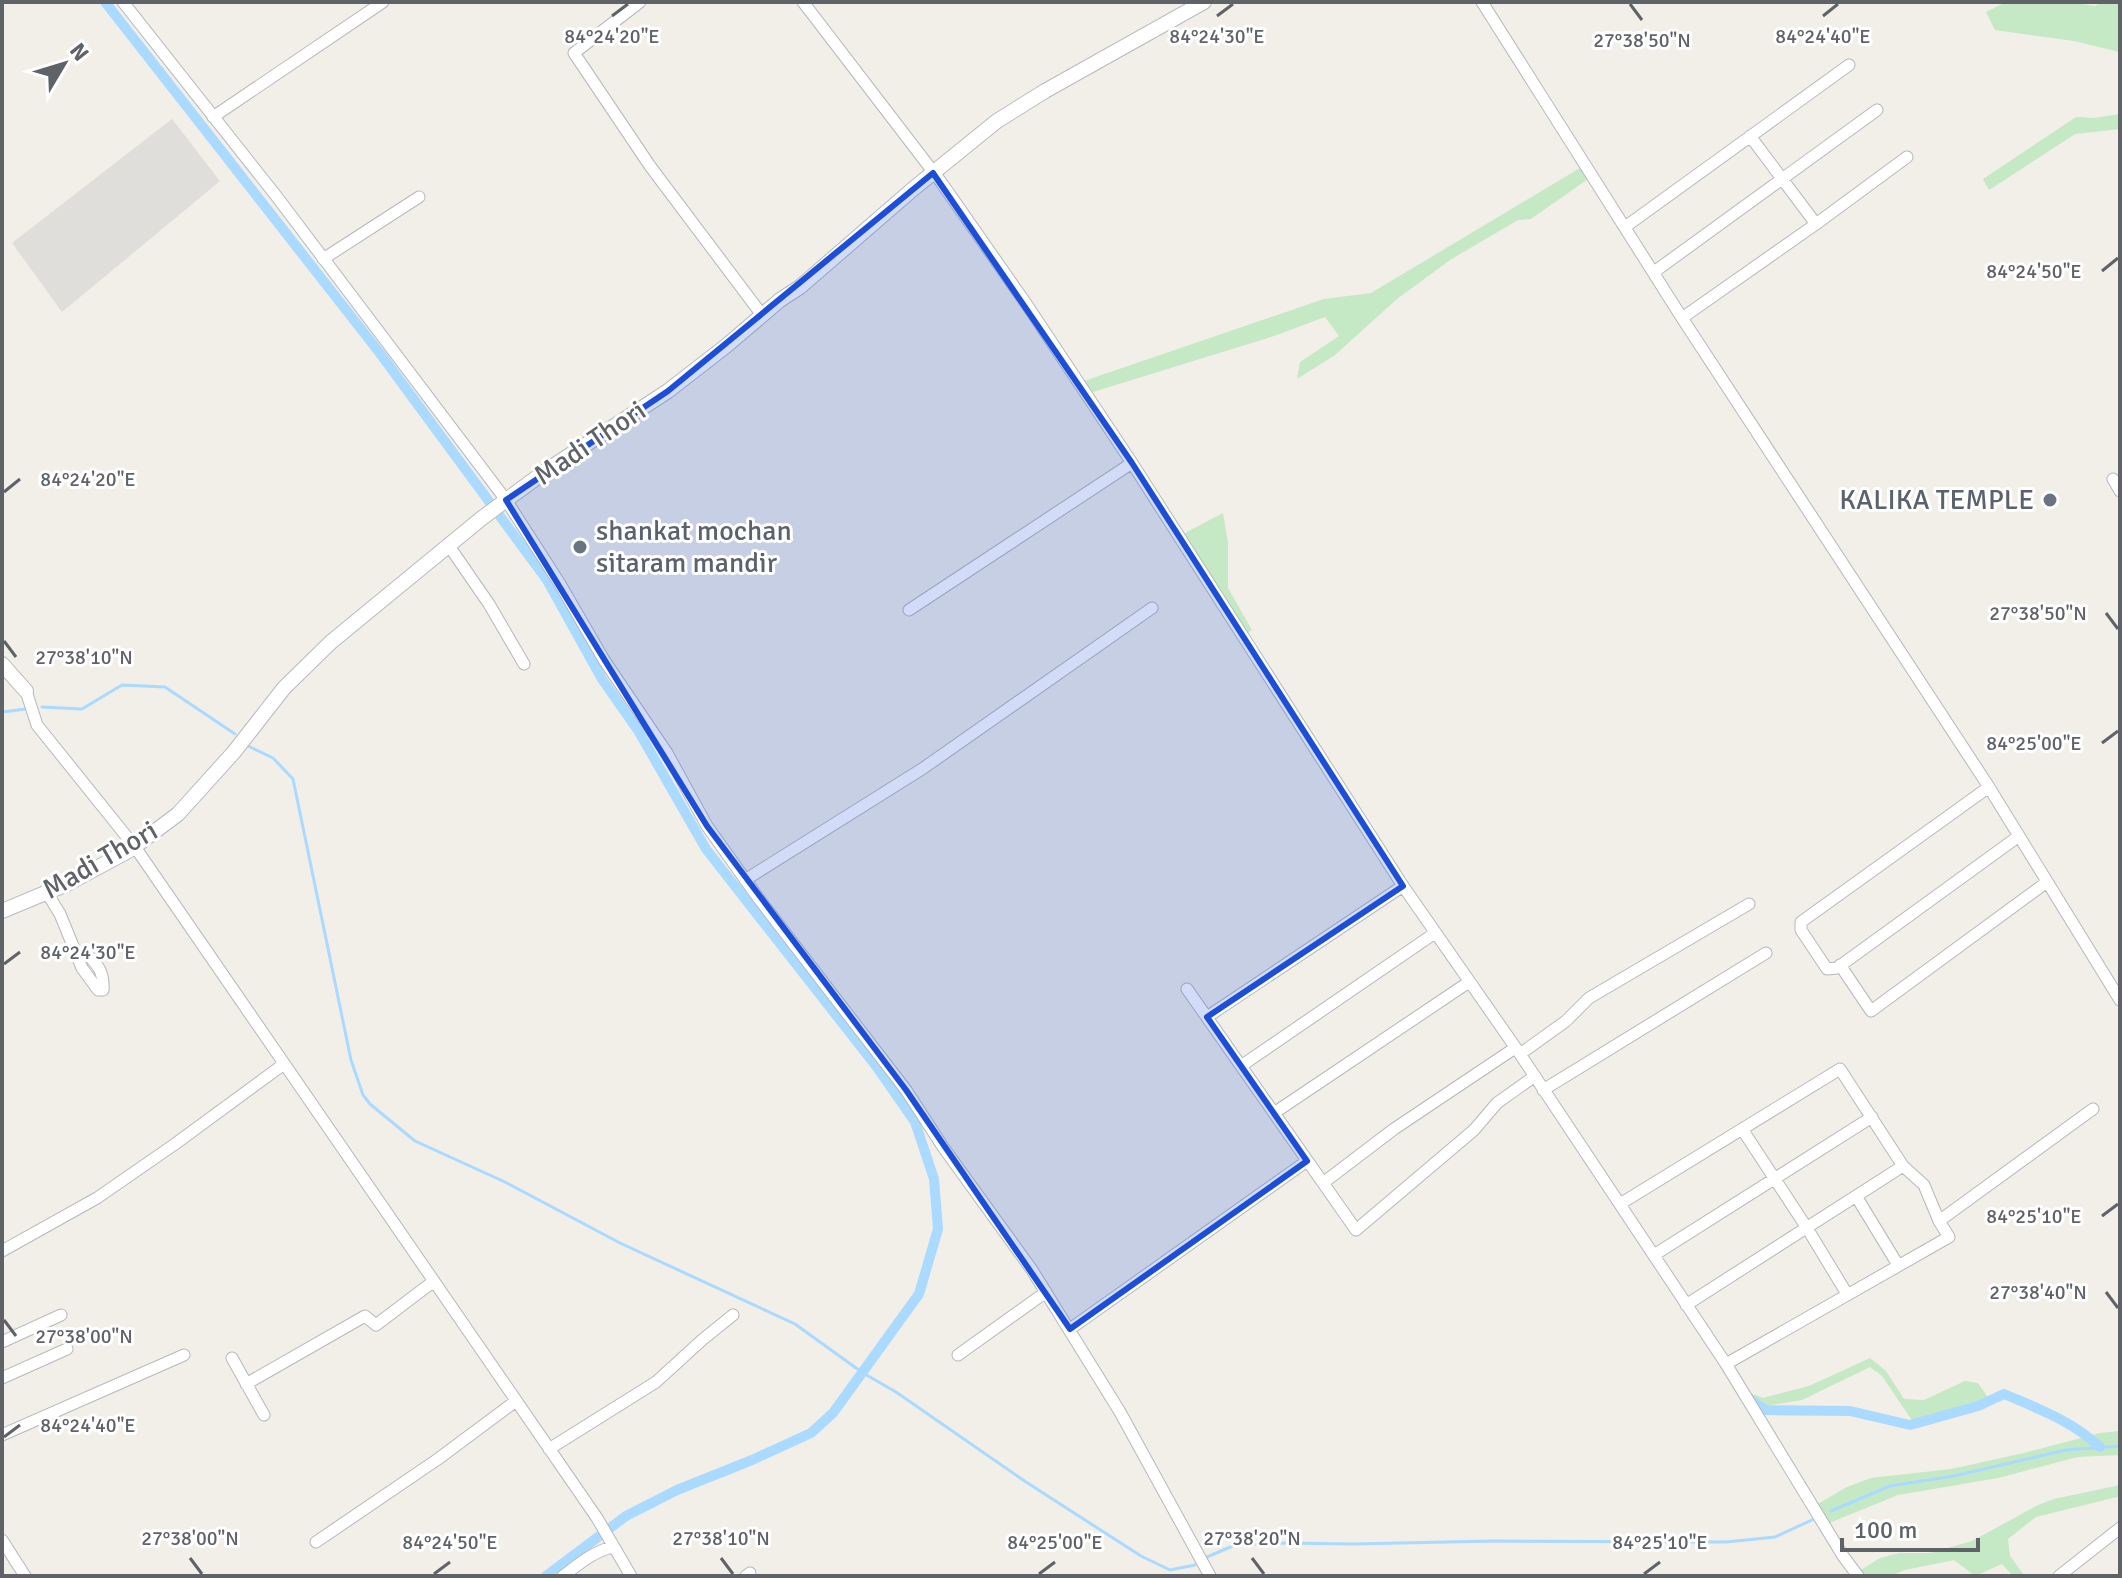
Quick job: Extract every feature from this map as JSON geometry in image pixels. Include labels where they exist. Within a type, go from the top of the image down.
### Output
[{"type":"main road","name":"Madi Thori","points":[[2,911],[67,884],[135,847],[178,814],[234,752],[284,688],[331,642],[485,516],[547,470],[668,391],[800,287],[997,121],[1204,2]]},
{"type":"main road","points":[[2,664],[26,691]]},
{"type":"street","points":[[123,2],[323,259],[560,584],[604,660],[667,753],[707,826],[906,1090],[1046,1292],[1127,1424],[1210,1576]]},
{"type":"street","points":[[213,117],[383,2]]},
{"type":"street","points":[[640,2],[574,53],[650,166],[762,315]]},
{"type":"street","points":[[1482,2],[1682,318],[1989,787],[2120,1000]]},
{"type":"street","points":[[806,3],[1027,305],[1403,886],[1535,1076],[1726,1364],[1858,1576]]},
{"type":"street","points":[[1625,227],[1849,65]]},
{"type":"street","points":[[1654,272],[1877,110]]},
{"type":"street","points":[[1750,136],[1816,224]]},
{"type":"street","points":[[1682,318],[1907,157]]},
{"type":"street","points":[[323,259],[419,197]]},
{"type":"street","points":[[909,610],[1132,463]]},
{"type":"street","points":[[2113,479],[2120,491]]},
{"type":"street","points":[[449,546],[489,604],[524,664]]},
{"type":"street","points":[[745,880],[922,769],[1152,608]]},
{"type":"street","points":[[26,691],[37,725],[135,847],[597,1518],[631,1576]]},
{"type":"street","points":[[1989,787],[1801,922],[1801,930],[1827,969],[1832,970],[2019,836]]},
{"type":"street","points":[[1840,965],[1871,1011],[2047,882]]},
{"type":"street","points":[[1207,1017],[1403,886]]},
{"type":"street","points":[[47,893],[60,914],[82,968],[98,990],[103,990],[104,978],[87,954]]},
{"type":"street","points":[[1323,1183],[1394,1129],[1566,1021],[1589,998],[1749,904]]},
{"type":"street","points":[[1241,1066],[1435,933]]},
{"type":"street","points":[[1543,1090],[1766,953]]},
{"type":"street","points":[[1274,1113],[1469,982]]},
{"type":"street","points":[[1187,989],[1356,1230],[1474,1130],[1497,1103],[1535,1076]]},
{"type":"street","points":[[2,1251],[97,1198],[284,1064]]},
{"type":"street","points":[[1620,1204],[1840,1069],[1903,1166],[1924,1185],[1949,1237],[1726,1364]]},
{"type":"street","points":[[1939,1221],[2093,1109]]},
{"type":"street","points":[[1654,1255],[1872,1117]]},
{"type":"street","points":[[1742,1129],[1847,1294]]},
{"type":"street","points":[[1070,1329],[1307,1161]]},
{"type":"street","points":[[1686,1305],[1903,1166]]},
{"type":"street","points":[[1856,1196],[1898,1265]]},
{"type":"street","points":[[246,1384],[365,1316],[376,1325],[434,1281]]},
{"type":"street","points":[[958,1355],[1046,1292]]},
{"type":"street","points":[[2,1342],[61,1315]]},
{"type":"street","points":[[549,1449],[656,1382],[733,1315]]},
{"type":"street","points":[[2,1378],[67,1349]]},
{"type":"street","points":[[2,1435],[184,1355]]},
{"type":"street","points":[[232,1358],[264,1415]]},
{"type":"street","points":[[316,1542],[438,1459],[516,1401]]},
{"type":"street","points":[[2059,1576],[2120,1528]]},
{"type":"street","points":[[2,1540],[25,1576]]},
{"type":"street","points":[[563,1576],[612,1545]]},
{"type":"highlighted area","points":[[933,173],[1132,463],[1403,886],[1207,1017],[1307,1161],[1070,1329],[906,1090],[707,826],[506,500],[668,391]]},
{"type":"shaded area","points":[[172,119],[220,181],[62,312],[12,243]]},
{"type":"green space","points":[[2006,2],[2070,2],[2095,6],[2102,2],[2120,2],[2120,52],[2074,41],[1995,30],[1986,12]]},
{"type":"green space","points":[[2120,114],[2120,129],[2075,134],[1989,190],[1983,179],[2076,117]]},
{"type":"green space","points":[[1580,168],[1588,179],[1531,219],[1518,220],[1450,260],[1397,299],[1335,355],[1297,379],[1300,362],[1339,336],[1325,317],[1271,337],[1093,392],[1084,381],[1324,299],[1371,293]]},
{"type":"green space","points":[[1223,513],[1228,543],[1228,588],[1252,630],[1246,634],[1183,534]]},
{"type":"green space","points":[[1870,1358],[1886,1371],[1904,1399],[1924,1400],[1965,1381],[1978,1383],[1989,1399],[1984,1409],[1917,1428],[1882,1376],[1870,1367],[1802,1400],[1759,1407],[1750,1393],[1763,1398],[1809,1386]]},
{"type":"green space","points":[[2120,1431],[2120,1455],[2078,1457],[1998,1478],[1898,1495],[1827,1524],[1816,1505],[1847,1487],[1871,1478],[1951,1469],[2100,1433]]},
{"type":"green space","points":[[2120,1485],[2120,1498],[2036,1517],[2008,1539],[2010,1556],[2024,1575],[2045,1574],[2043,1576],[2013,1576],[2002,1564],[1975,1576],[1954,1560],[1890,1576],[1866,1576],[1861,1570],[1880,1558],[1899,1553],[1930,1553],[1972,1541],[2054,1499]]},
{"type":"waterway","points":[[105,2],[379,352],[547,580],[602,679],[639,732],[706,849],[876,1066],[915,1122],[934,1179],[938,1229],[919,1294],[833,1413],[811,1433],[677,1490],[626,1516],[546,1576]]},
{"type":"waterway","points":[[42,707],[82,709],[122,685],[165,687],[235,734]]},
{"type":"waterway","points":[[2,712],[26,709]]},
{"type":"waterway","points":[[248,746],[273,758],[293,779],[351,1060],[363,1095],[370,1104],[415,1141],[505,1182],[620,1243],[795,1324],[863,1373],[1141,1556],[1170,1570],[1195,1565]]},
{"type":"waterway","points":[[1751,1400],[1765,1410],[1850,1411],[1910,1425],[1978,1406],[2004,1394],[2067,1423],[2100,1447]]},
{"type":"waterway","points":[[1831,1511],[1890,1486],[1954,1476],[2066,1450],[2120,1446]]},
{"type":"waterway","points":[[1207,1557],[1235,1545],[1281,1543],[1726,1542],[1775,1537],[1814,1519]]},
{"type":"place","name":"KALIKA TEMPLE","points":[[2050,500]]},
{"type":"place","name":"shankat mochan sitaram mandir","points":[[580,547]]}]
